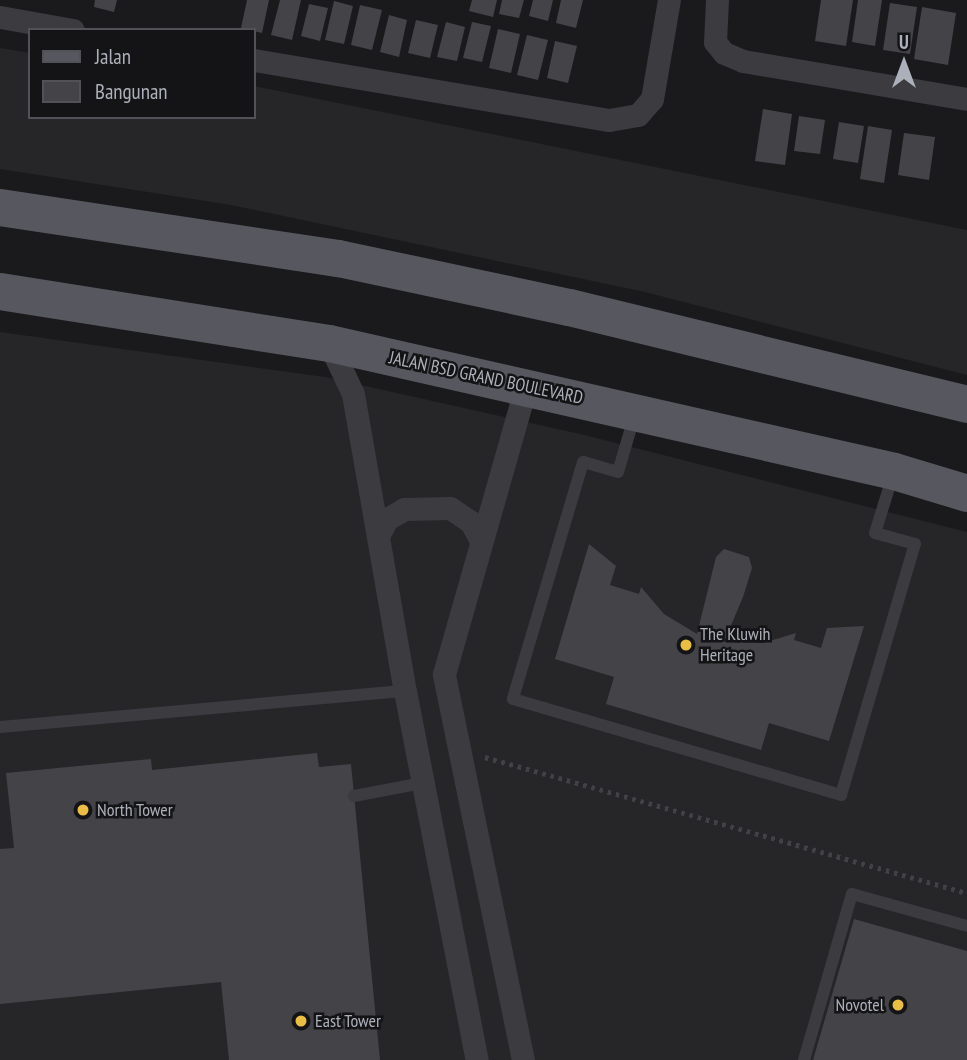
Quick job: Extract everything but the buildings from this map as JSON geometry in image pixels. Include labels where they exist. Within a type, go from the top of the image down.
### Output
[{"type":"main road","points":[[0,208],[338,258],[569,307],[967,404]]},
{"type":"main road","name":"JALAN BSD GRAND BOULEVARD","points":[[0,291],[329,343],[894,471],[967,492]]},
{"type":"street","points":[[256,60],[609,120],[638,115],[652,99],[669,0]]},
{"type":"street","points":[[717,0],[715,42],[724,53],[743,61],[967,99]]},
{"type":"street","points":[[0,18],[61,28]]},
{"type":"street","points":[[329,343],[353,394],[422,783],[477,1060]]},
{"type":"street","points":[[523,1060],[457,749],[445,663],[526,386]]},
{"type":"street","points":[[378,536],[387,519],[404,509],[450,508],[471,522],[481,541]]},
{"type":"lane","points":[[636,411],[618,472],[583,461],[513,699],[841,795],[915,544],[875,533],[894,471]]},
{"type":"lane","points":[[0,727],[405,691]]},
{"type":"lane","points":[[354,796],[422,783]]},
{"type":"lane","points":[[804,1060],[852,894],[967,926]]},
{"type":"path","points":[[457,749],[967,893]]},
{"type":"shaded area","points":[[0,48],[28,53],[28,119],[256,119],[256,86],[967,230],[967,375],[645,292],[231,205],[0,169]]},
{"type":"shaded area","points":[[0,332],[325,377],[580,434],[967,532],[967,1060],[0,1060]]},
{"type":"place","name":"The Kluwih Heritage","points":[[686,645]]},
{"type":"place","name":"North Tower","points":[[83,810]]},
{"type":"place","name":"Novotel","points":[[898,1005]]},
{"type":"place","name":"East Tower","points":[[301,1021]]}]
